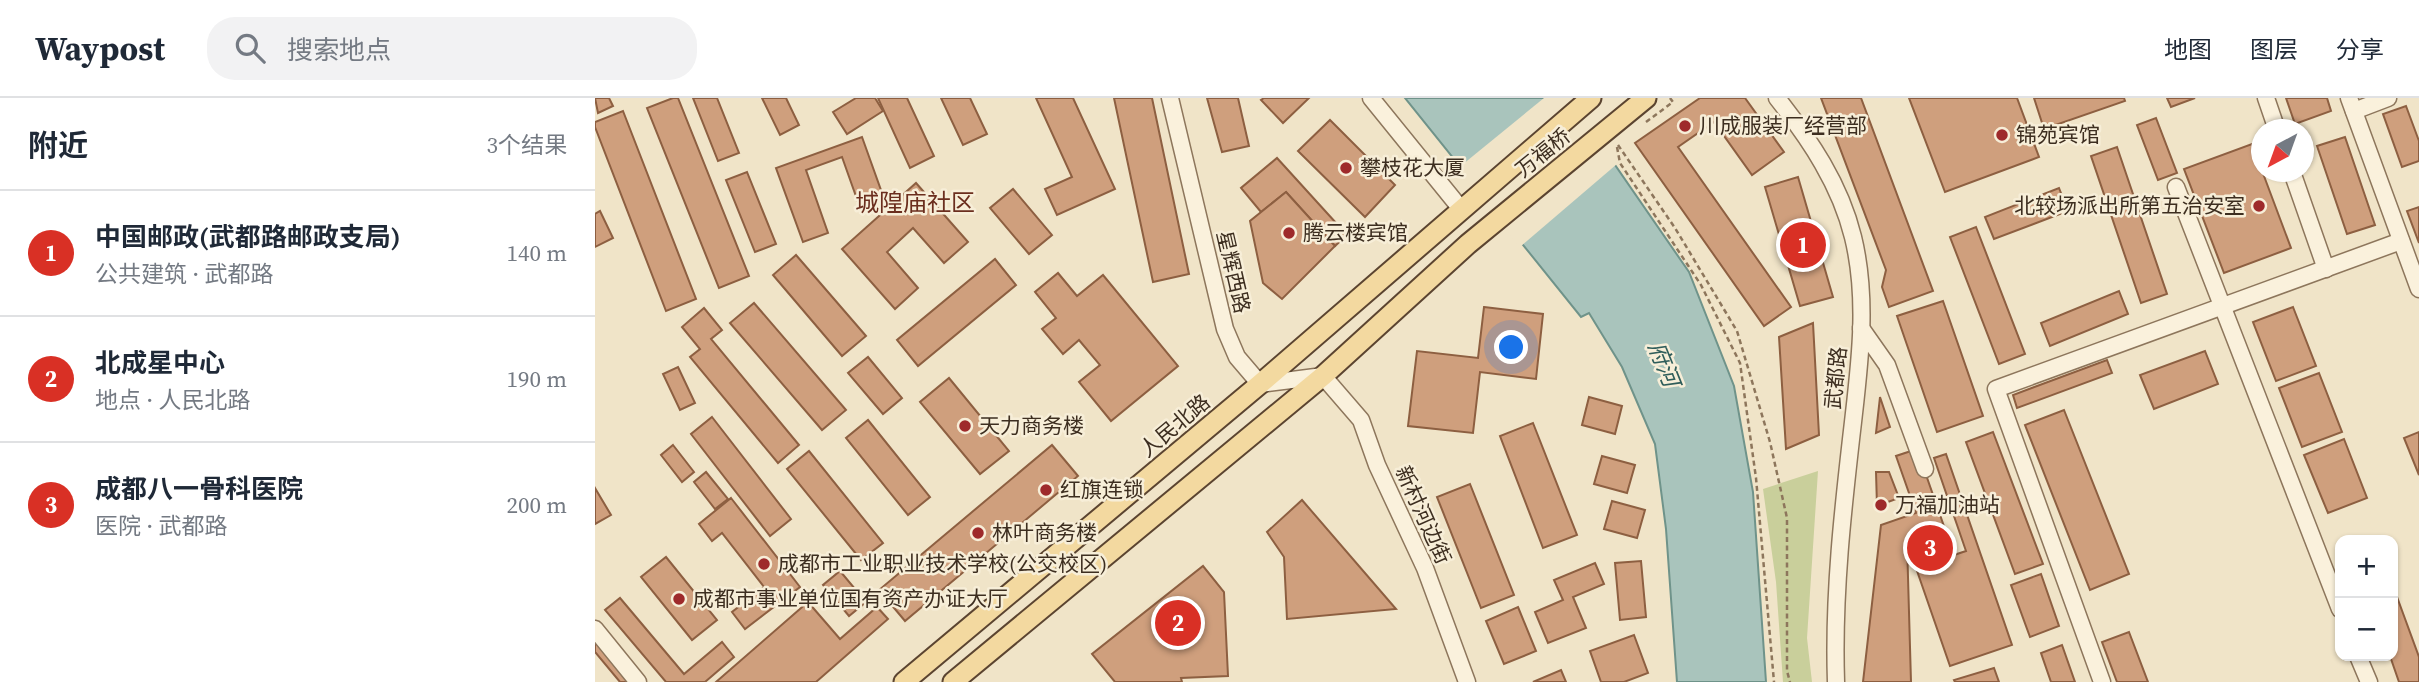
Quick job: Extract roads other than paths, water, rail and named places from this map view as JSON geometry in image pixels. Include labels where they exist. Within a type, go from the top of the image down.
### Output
[{"type":"main road","name":"万福桥","points":[[1466,205],[1591,98]]},
{"type":"main road","name":"万福桥","points":[[1323,376],[1468,244],[1646,98]]},
{"type":"main road","name":"人民北路","points":[[904,682],[1260,384],[1466,205]]},
{"type":"main road","points":[[954,682],[1323,376]]},
{"type":"street","name":"星辉西路","points":[[1170,98],[1225,329],[1237,357],[1260,384]]},
{"type":"street","points":[[1371,98],[1466,205]]},
{"type":"street","name":"武都路","points":[[1777,98],[1818,153],[1840,200],[1853,237],[1857,264],[1861,328],[1837,583],[1836,682]]},
{"type":"street","points":[[2266,98],[2273,119]]},
{"type":"street","points":[[2388,98],[2352,105],[2419,289]]},
{"type":"street","points":[[2296,182],[2326,269]]},
{"type":"street","points":[[2176,187],[2336,598]]},
{"type":"street","points":[[2102,682],[1996,390],[2401,241]]},
{"type":"street","points":[[1861,328],[1887,365],[1925,469]]},
{"type":"street","points":[[1260,384],[1323,376]]},
{"type":"street","name":"新村河边街","points":[[1323,376],[1361,420],[1377,465],[1425,568],[1467,682]]},
{"type":"street","points":[[595,629],[638,682]]},
{"type":"street","points":[[2360,661],[2369,682]]},
{"type":"water","name":"府河","points":[[1405,98],[1552,98],[1615,165],[1689,272],[1734,386],[1753,492],[1766,682],[1677,682],[1666,529],[1655,444],[1622,367],[1589,313],[1581,317]]},
{"type":"place","name":"川成服装厂经营部","points":[[1685,126]]},
{"type":"place","name":"锦苑宾馆","points":[[2002,135]]},
{"type":"place","name":"攀枝花大厦","points":[[1346,168]]},
{"type":"place","name":"北较场派出所第五治安室","points":[[2259,206]]},
{"type":"place","name":"腾云楼宾馆","points":[[1289,233]]},
{"type":"place","name":"中国邮政(武都路邮政支局)","points":[[1803,245]]},
{"type":"place","name":"天力商务楼","points":[[965,426]]},
{"type":"place","name":"红旗连锁","points":[[1046,490]]},
{"type":"place","name":"万福加油站","points":[[1881,505]]},
{"type":"place","name":"林叶商务楼","points":[[978,533]]},
{"type":"place","name":"成都八一骨科医院","points":[[1930,548]]},
{"type":"place","name":"成都市工业职业技术学校(公交校区)","points":[[764,564]]},
{"type":"place","name":"成都市事业单位国有资产办证大厅","points":[[679,599]]},
{"type":"place","name":"北成星中心","points":[[1178,623]]},
{"type":"district","name":"城隍庙社区","points":[[915,203]]}]
